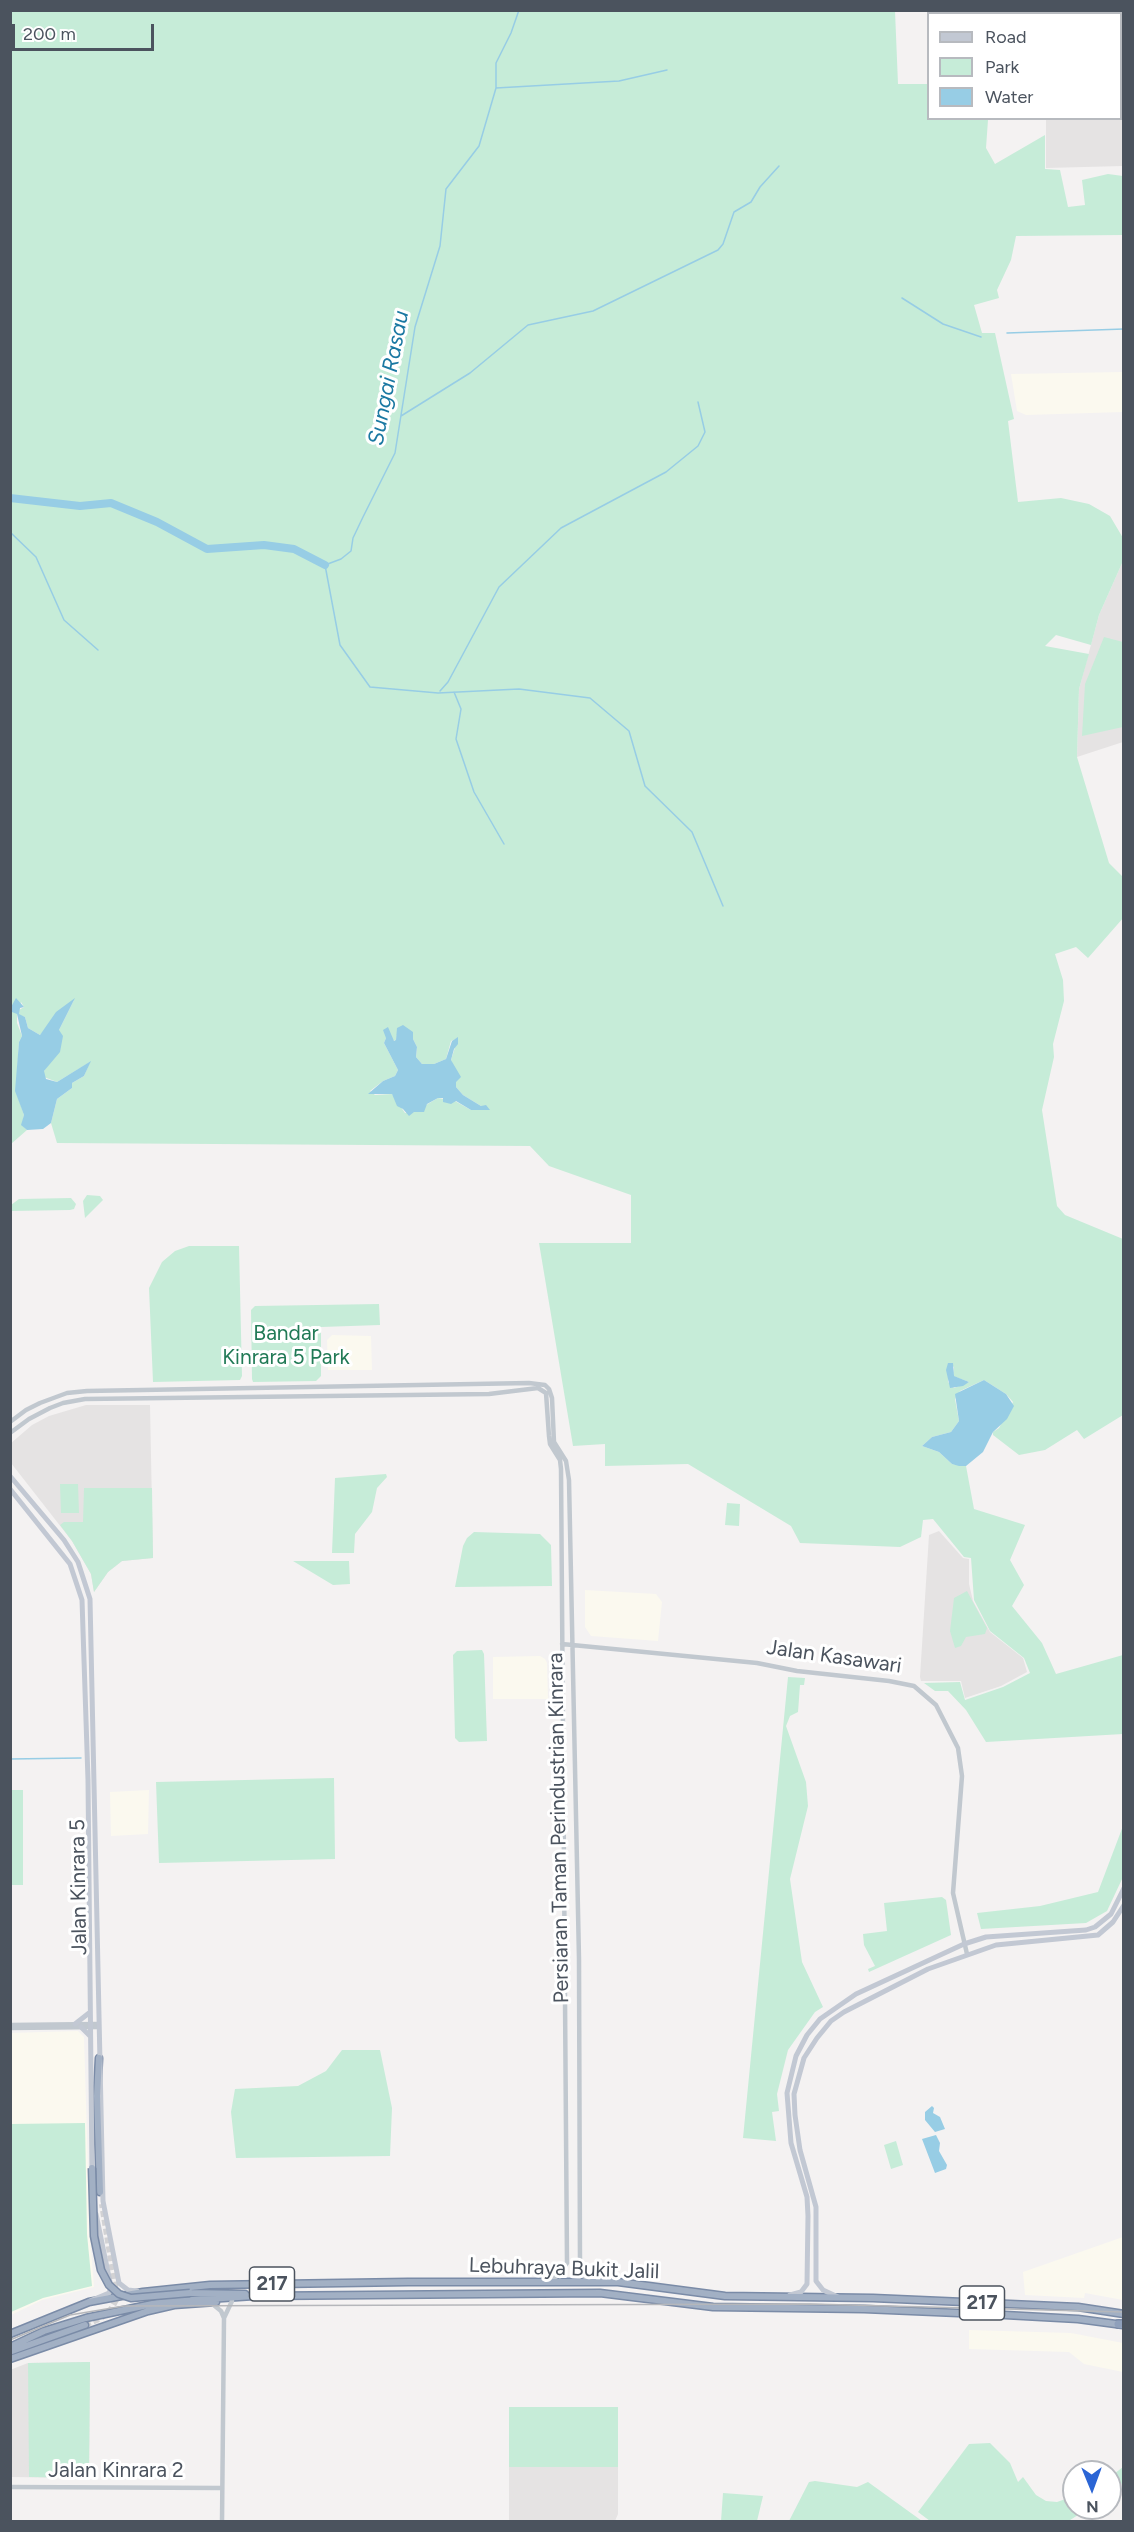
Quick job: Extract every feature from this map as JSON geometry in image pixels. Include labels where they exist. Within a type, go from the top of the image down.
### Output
[{"type":"highway","points":[[99,2058],[97,2086],[100,2192]]},
{"type":"highway","points":[[92,2168],[94,2236],[101,2270],[109,2285],[120,2294],[131,2298],[190,2293],[238,2293],[254,2296]]},
{"type":"highway","name":"Lebuhraya Bukit Jalil","points":[[10,2331],[89,2302],[153,2291],[210,2285],[598,2282],[640,2284],[713,2296],[840,2297],[1078,2307],[1124,2314]]},
{"type":"highway","name":"Lebuhraya Bukit Jalil","points":[[10,2349],[44,2331],[86,2318],[154,2303],[194,2298],[254,2296],[600,2293],[713,2307],[864,2309],[1005,2315],[1078,2319],[1122,2325]]},
{"type":"highway","points":[[10,2359],[148,2311],[174,2305],[261,2299],[270,2296]]},
{"type":"highway","points":[[10,2349],[85,2325]]},
{"type":"main road","name":"Jalan Kinrara 5","points":[[10,1476],[64,1540],[78,1562],[90,1599],[94,1687],[98,2026],[99,2058],[102,2070],[104,2201],[119,2283],[128,2290],[153,2291]]},
{"type":"main road","name":"Jalan Kinrara 5","points":[[10,1489],[70,1564],[82,1600],[88,1780],[92,2168],[96,2220],[111,2287],[109,2293],[89,2302]]},
{"type":"main road","points":[[779,2296],[797,2294],[806,2287],[807,2197],[793,2152],[787,2093],[801,2045],[820,2019],[856,1994],[964,1944],[986,1937],[1086,1930],[1095,1927],[1111,1914],[1124,1888]]},
{"type":"main road","points":[[840,2297],[823,2290],[816,2281],[816,2207],[800,2150],[795,2115],[794,2094],[804,2058],[825,2028],[844,2012],[928,1969],[967,1954],[996,1945],[1098,1935],[1113,1922],[1124,1905]]},
{"type":"main road","points":[[90,2012],[78,2026],[90,2037]]},
{"type":"main road","points":[[808,2251],[816,2251]]},
{"type":"street","name":"Persiaran Taman Perindustrian Kinrara","points":[[10,1422],[40,1403],[68,1393],[87,1391],[529,1383],[544,1385],[549,1389],[552,1398],[554,1442],[567,1466],[579,1959],[579,2267],[583,2276],[598,2282]]},
{"type":"street","name":"Persiaran Taman Perindustrian Kinrara","points":[[10,1433],[28,1419],[50,1408],[85,1399],[489,1394],[538,1388],[546,1393],[550,1444],[560,1460],[561,1469],[567,2263],[559,2276],[546,2282]]},
{"type":"street","name":"Jalan Kasawari","points":[[562,1644],[757,1663],[797,1671],[914,1686],[936,1705],[958,1748],[962,1792],[953,1884],[967,1954]]},
{"type":"street","points":[[10,2027],[98,2026]]},
{"type":"street","points":[[224,2318],[232,2301]]},
{"type":"street","points":[[210,2302],[221,2311],[224,2318],[222,2522]]},
{"type":"street","name":"Jalan Kinrara 2","points":[[10,2487],[222,2488]]},
{"type":"shaded area","points":[[1122,95],[1124,95],[1123,166],[1046,168],[1046,120],[1122,120]]},
{"type":"shaded area","points":[[1123,372],[1123,412],[1026,415],[1017,411],[1011,374]]},
{"type":"shaded area","points":[[1123,561],[1123,742],[1077,757],[1079,689],[1099,615]]},
{"type":"shaded area","points":[[332,1335],[371,1336],[372,1370],[328,1370],[327,1340]]},
{"type":"shaded area","points":[[86,1405],[150,1405],[153,1558],[122,1561],[108,1572],[94,1592],[91,1574],[72,1541],[11,1463],[10,1444],[32,1425],[49,1416]]},
{"type":"shaded area","points":[[939,1531],[963,1558],[969,1559],[969,1584],[973,1601],[990,1632],[1023,1658],[1027,1672],[1001,1686],[965,1698],[961,1681],[921,1681],[920,1677],[929,1535]]},
{"type":"shaded area","points":[[585,1590],[656,1594],[662,1602],[658,1641],[591,1636],[585,1627]]},
{"type":"shaded area","points":[[540,1656],[547,1663],[548,1699],[493,1699],[493,1657]]},
{"type":"shaded area","points":[[149,1790],[148,1834],[111,1836],[110,1792]]},
{"type":"shaded area","points":[[78,2031],[84,2037],[90,2236],[94,2287],[42,2300],[11,2315],[10,2033]]},
{"type":"shaded area","points":[[1123,2237],[1123,2300],[1085,2293],[1084,2298],[1025,2295],[1023,2272]]},
{"type":"shaded area","points":[[969,2330],[1071,2333],[1123,2343],[1123,2372],[1084,2364],[1069,2352],[969,2349]]},
{"type":"shaded area","points":[[90,2362],[89,2478],[11,2477],[10,2370],[28,2363]]},
{"type":"shaded area","points":[[509,2407],[618,2407],[618,2514],[615,2521],[509,2522]]},
{"type":"green space","points":[[11,11],[895,11],[898,84],[927,84],[927,120],[988,120],[986,148],[995,164],[1045,135],[1045,169],[1060,170],[1068,207],[1085,205],[1082,180],[1108,174],[1123,176],[1123,235],[1016,236],[1011,260],[997,290],[999,298],[974,305],[982,333],[995,333],[1014,419],[1008,421],[1018,502],[1061,498],[1089,504],[1110,516],[1123,538],[1123,561],[1099,615],[1091,645],[1056,635],[1045,646],[1089,654],[1079,689],[1077,757],[1109,863],[1123,877],[1124,917],[1088,958],[1076,947],[1055,954],[1063,980],[1064,1001],[1053,1044],[1054,1057],[1042,1110],[1057,1206],[1065,1215],[1123,1239],[1123,1415],[1084,1439],[1077,1430],[1045,1450],[1019,1455],[993,1435],[1013,1402],[1006,1394],[984,1380],[960,1391],[955,1399],[959,1421],[951,1432],[932,1437],[922,1446],[939,1452],[952,1464],[966,1466],[974,1509],[1025,1525],[1010,1560],[1024,1585],[1012,1606],[1042,1643],[1056,1674],[1123,1655],[1123,1734],[986,1742],[966,1710],[948,1691],[935,1691],[924,1683],[960,1682],[965,1700],[1003,1687],[1030,1673],[1024,1658],[990,1631],[974,1600],[971,1558],[964,1557],[933,1519],[923,1520],[921,1537],[900,1547],[800,1543],[791,1526],[688,1464],[605,1466],[605,1444],[573,1446],[539,1243],[631,1243],[631,1195],[549,1166],[530,1146],[57,1143],[51,1123],[57,1099],[72,1088],[72,1083],[84,1076],[90,1062],[57,1082],[44,1077],[44,1071],[49,1063],[59,1030],[74,1000],[40,1035],[28,1028],[25,1017],[19,1015],[19,1010],[24,1007],[21,1002],[17,1014],[17,1023],[22,1036],[19,1042],[16,1091],[24,1115],[22,1125],[27,1130],[11,1144]],"holes":[[[398,1028],[413,1039],[417,1047],[416,1057],[422,1064],[434,1064],[446,1059],[451,1041],[458,1038],[451,1060],[456,1087],[463,1095],[481,1106],[480,1109],[471,1110],[455,1101],[438,1098],[414,1112],[405,1113],[392,1094],[375,1095],[370,1091],[383,1081],[395,1076],[398,1070],[384,1043],[386,1038],[396,1041]],[[948,1363],[954,1367],[953,1376],[969,1382],[954,1388],[948,1382]]]},
{"type":"green space","points":[[1104,637],[1123,642],[1123,727],[1082,736],[1085,684]]},
{"type":"green space","points":[[87,1195],[100,1196],[103,1200],[85,1218],[83,1201]]},
{"type":"green space","points":[[71,1198],[76,1204],[74,1209],[70,1210],[11,1211],[11,1205],[19,1199]]},
{"type":"green space","points":[[189,1246],[239,1246],[242,1376],[240,1380],[153,1382],[149,1288],[162,1262],[175,1251]]},
{"type":"green space","name":"Bandar Kinrara 5 Park","points":[[379,1304],[380,1325],[321,1327],[321,1376],[316,1381],[253,1382],[251,1310],[255,1306]]},
{"type":"green space","points":[[386,1474],[387,1477],[377,1488],[372,1512],[355,1534],[354,1553],[332,1553],[335,1478]]},
{"type":"green space","points":[[60,1484],[78,1484],[79,1513],[61,1513]]},
{"type":"green space","points":[[84,1488],[152,1488],[153,1558],[122,1561],[108,1572],[94,1592],[91,1574],[60,1525],[64,1522],[83,1522]]},
{"type":"green space","points":[[727,1503],[740,1504],[739,1526],[725,1525]]},
{"type":"green space","points":[[474,1532],[540,1534],[551,1545],[552,1586],[455,1587],[463,1546]]},
{"type":"green space","points":[[293,1561],[349,1561],[350,1584],[333,1585]]},
{"type":"green space","points":[[967,1591],[987,1628],[985,1634],[966,1637],[961,1646],[955,1648],[950,1631],[954,1598]]},
{"type":"green space","points":[[482,1650],[487,1741],[459,1742],[455,1738],[453,1655],[457,1651]]},
{"type":"green space","points":[[788,1677],[805,1678],[804,1685],[800,1685],[798,1712],[790,1716],[786,1726],[806,1782],[808,1806],[790,1879],[802,1962],[823,2007],[815,2012],[788,2050],[777,2094],[779,2111],[772,2112],[776,2141],[743,2138]]},
{"type":"green space","points":[[334,1778],[335,1859],[159,1863],[156,1782]]},
{"type":"green space","points":[[11,1790],[23,1790],[23,1885],[11,1885]]},
{"type":"green space","points":[[1123,1826],[1123,1877],[1107,1911],[1086,1923],[981,1929],[977,1913],[1040,1906],[1098,1892]]},
{"type":"green space","points":[[942,1897],[946,1900],[951,1935],[869,1972],[868,1969],[875,1966],[864,1945],[863,1934],[887,1931],[884,1903]]},
{"type":"green space","points":[[342,2050],[380,2050],[392,2108],[390,2156],[236,2158],[231,2112],[235,2089],[298,2086],[326,2071]]},
{"type":"green space","points":[[85,2123],[87,2234],[92,2286],[43,2298],[11,2312],[11,2124]]},
{"type":"green space","points":[[896,2141],[903,2165],[891,2169],[884,2145]]},
{"type":"green space","points":[[90,2362],[89,2478],[29,2477],[28,2363]]},
{"type":"green space","points":[[509,2407],[618,2407],[618,2467],[509,2467]]},
{"type":"green space","points":[[990,2443],[1010,2463],[1018,2482],[1023,2477],[1036,2495],[1046,2501],[1062,2500],[1062,2520],[1070,2520],[1067,2522],[930,2521],[918,2512],[969,2444]]},
{"type":"green space","points":[[809,2482],[857,2487],[868,2482],[922,2521],[789,2521]]},
{"type":"green space","points":[[723,2493],[763,2496],[757,2521],[721,2521]]},
{"type":"water","points":[[16,998],[24,1007],[20,1008],[19,1014],[25,1017],[28,1028],[40,1035],[56,1012],[75,998],[59,1030],[63,1036],[60,1052],[44,1071],[46,1079],[57,1082],[91,1061],[84,1076],[72,1083],[72,1088],[57,1099],[51,1123],[43,1129],[27,1130],[21,1125],[24,1115],[15,1091],[19,1042],[22,1036],[17,1014],[12,1012],[11,1007]]},
{"type":"water","points":[[403,1025],[413,1032],[413,1039],[417,1047],[416,1057],[422,1064],[434,1064],[446,1059],[452,1041],[458,1037],[458,1044],[451,1060],[461,1077],[456,1082],[456,1087],[463,1095],[481,1106],[486,1105],[490,1110],[471,1110],[456,1101],[451,1104],[443,1102],[443,1098],[438,1098],[427,1104],[424,1112],[414,1112],[409,1116],[397,1106],[392,1094],[368,1094],[383,1081],[395,1076],[398,1070],[384,1043],[386,1038],[383,1030],[388,1027],[394,1041],[397,1028]]},
{"type":"water","points":[[948,1363],[953,1363],[954,1376],[969,1382],[963,1386],[950,1388],[946,1370]]},
{"type":"water","points":[[984,1380],[1006,1394],[1014,1406],[1007,1419],[993,1432],[983,1452],[966,1466],[959,1466],[952,1464],[939,1452],[922,1446],[932,1437],[951,1432],[959,1421],[955,1394]]},
{"type":"water","points":[[932,2106],[933,2113],[940,2117],[945,2129],[935,2132],[925,2120],[925,2112]]},
{"type":"water","points":[[936,2135],[940,2143],[939,2151],[947,2165],[946,2169],[935,2173],[922,2139]]},
{"type":"waterway","name":"Sungai Rasau","points":[[519,10],[511,33],[496,63],[496,88],[479,146],[446,189],[440,246],[415,327],[395,453],[353,538],[351,551],[341,559],[325,565],[340,645],[370,687],[438,693],[519,689],[590,698],[629,731],[645,786],[692,832],[723,906]]},
{"type":"waterway","points":[[496,88],[619,81],[667,70]]},
{"type":"waterway","points":[[401,416],[470,373],[528,325],[593,311],[718,250],[723,244],[734,212],[751,202],[760,187],[779,166]]},
{"type":"waterway","points":[[902,298],[943,324],[981,337]]},
{"type":"waterway","points":[[1007,333],[1124,329]]},
{"type":"waterway","points":[[440,691],[448,682],[499,587],[561,528],[666,472],[698,446],[705,432],[698,402]]},
{"type":"waterway","name":"Sungai Rasau","points":[[10,498],[80,506],[111,503],[157,522],[207,549],[264,545],[294,549],[325,565]]},
{"type":"waterway","points":[[10,532],[36,557],[64,620],[98,650]]},
{"type":"waterway","points":[[454,692],[461,709],[456,739],[474,792],[504,844]]},
{"type":"waterway","points":[[10,1759],[81,1758]]},
{"type":"tunnel","points":[[85,2325],[110,2311],[117,2298],[102,2204]]},
{"type":"tram line","points":[[10,2340],[70,2315],[124,2306],[810,2304],[1124,2312]]}]
